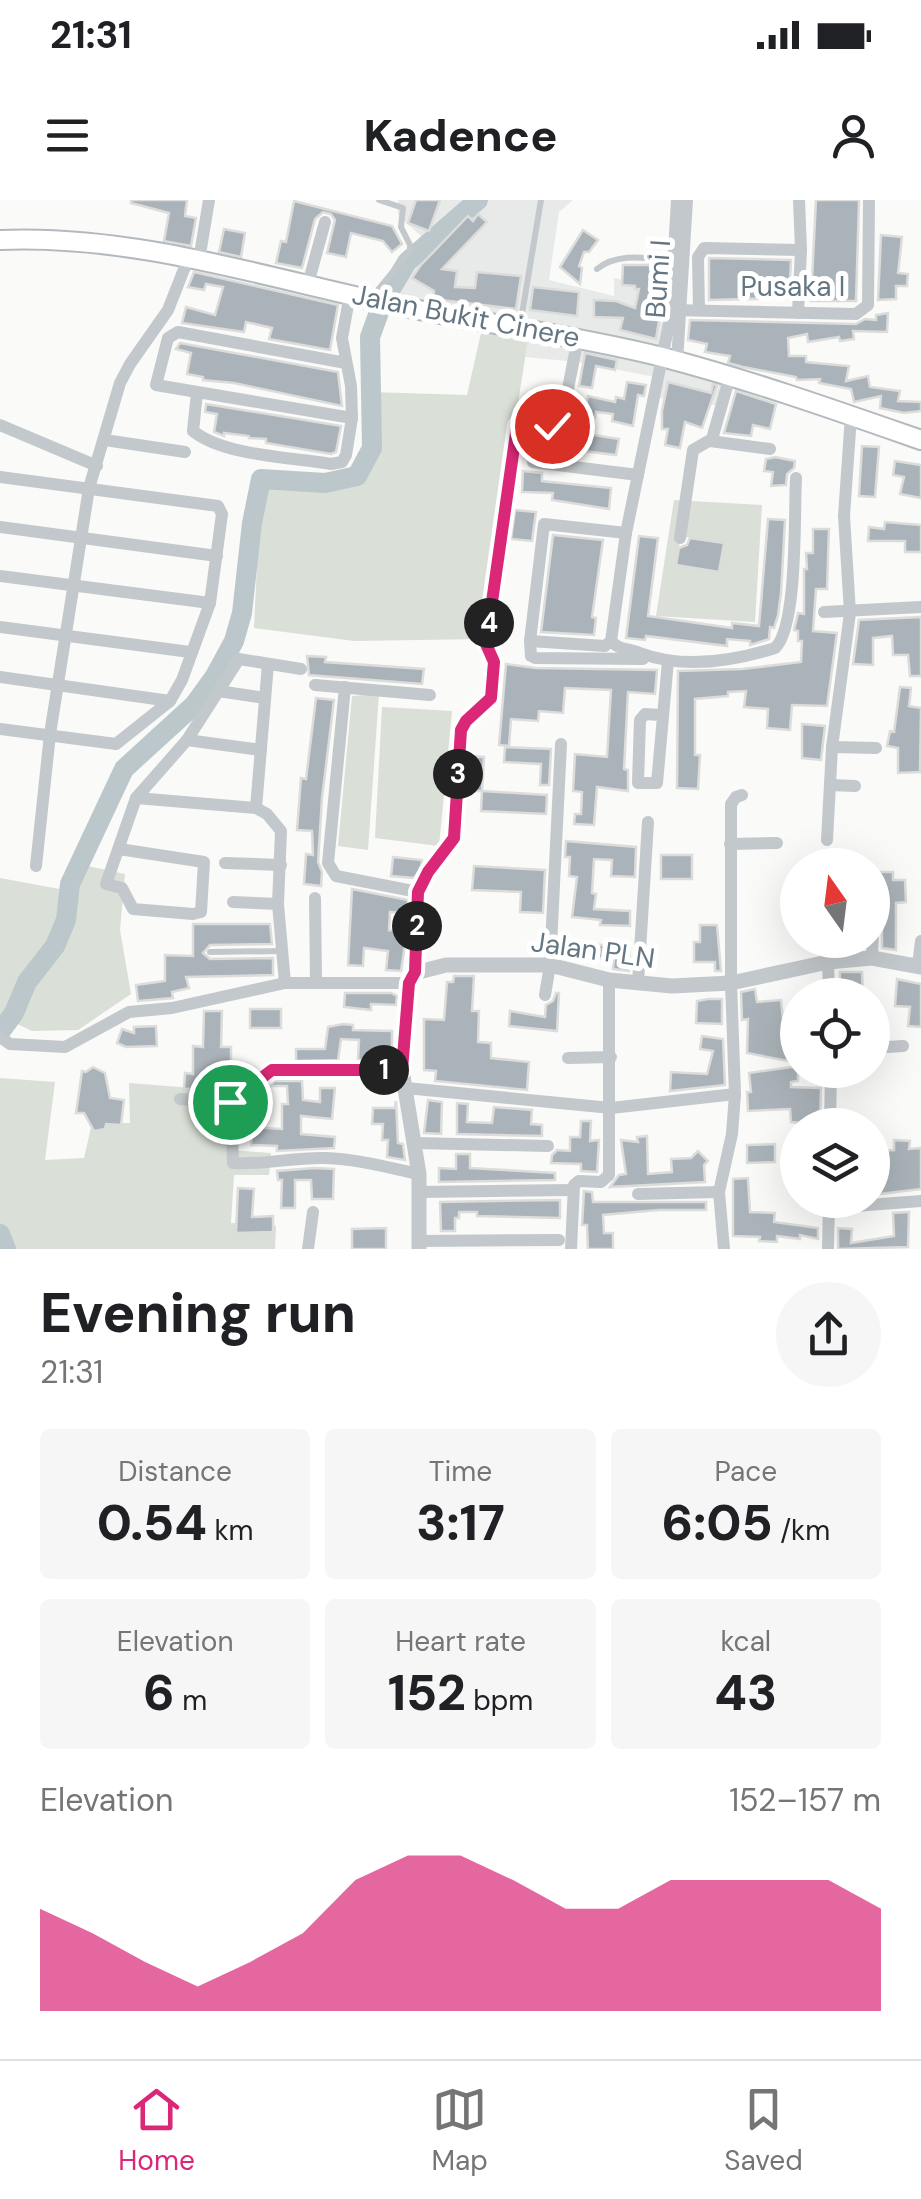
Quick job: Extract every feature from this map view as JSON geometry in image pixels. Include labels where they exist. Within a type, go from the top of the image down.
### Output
[{"type":"main road","name":"Jalan Bukit Cinere","points":[[0,240],[133,249],[408,308],[578,338],[730,376],[921,440]]},
{"type":"street","points":[[36,866],[50,734],[89,488],[120,384],[168,310],[194,260],[210,200]]},
{"type":"street","name":"Bumi I","points":[[676,310],[677,200]]},
{"type":"street","name":"Bumi I","points":[[606,648],[638,474],[670,360],[688,200]]},
{"type":"street","points":[[798,312],[799,200]]},
{"type":"street","name":"Pusaka I","points":[[676,310],[856,314],[868,305],[869,200]]},
{"type":"street","points":[[308,284],[325,222]]},
{"type":"street","points":[[698,310],[698,257],[705,247],[801,250]]},
{"type":"street","points":[[197,393],[193,431],[209,444],[332,464],[342,462],[352,418],[342,338],[350,294]]},
{"type":"street","points":[[346,363],[172,334],[156,385],[352,418]]},
{"type":"street","points":[[559,1240],[419,1245],[416,1142],[402,1070],[418,892],[454,838],[461,730],[491,698],[494,662],[486,644],[517,426],[562,424],[578,338]]},
{"type":"street","points":[[710,441],[730,376]]},
{"type":"street","points":[[827,840],[832,747],[850,613],[844,516],[851,416]]},
{"type":"street","points":[[0,425],[97,466]]},
{"type":"street","points":[[105,440],[185,452]]},
{"type":"street","points":[[680,538],[693,450],[710,441],[770,449]]},
{"type":"street","points":[[533,462],[638,474]]},
{"type":"street","points":[[0,477],[218,506],[222,514],[210,603],[182,680],[170,700],[116,744],[0,729]]},
{"type":"street","points":[[626,533],[544,524],[525,656],[616,647],[668,662],[712,662],[775,648],[783,641],[790,610],[796,478]]},
{"type":"street","points":[[0,528],[216,556]]},
{"type":"street","points":[[0,576],[210,603]]},
{"type":"street","points":[[824,612],[921,607]]},
{"type":"street","points":[[0,628],[190,652]]},
{"type":"street","points":[[530,641],[606,648]]},
{"type":"street","points":[[119,848],[204,862],[201,912],[129,906],[122,888],[108,886],[105,881],[136,798],[187,740],[241,658],[300,669]]},
{"type":"street","points":[[660,714],[645,714],[640,720],[638,784],[657,783],[660,714],[668,662]]},
{"type":"street","points":[[256,808],[268,664]]},
{"type":"street","points":[[0,677],[170,700]]},
{"type":"street","points":[[315,685],[430,695]]},
{"type":"street","points":[[345,688],[328,863],[336,876],[418,892]]},
{"type":"street","points":[[218,691],[265,698]]},
{"type":"street","points":[[187,740],[261,750]]},
{"type":"street","points":[[545,995],[550,965],[561,744]]},
{"type":"street","points":[[832,747],[876,748]]},
{"type":"street","points":[[830,785],[855,786]]},
{"type":"street","points":[[724,1249],[720,1192],[732,1134],[735,1094],[730,804],[742,796]]},
{"type":"street","points":[[136,798],[256,808],[282,831],[278,904],[286,983]]},
{"type":"street","points":[[638,984],[648,822]]},
{"type":"street","points":[[730,844],[777,843]]},
{"type":"street","points":[[225,863],[280,865]]},
{"type":"street","points":[[315,898],[316,982]]},
{"type":"street","points":[[233,902],[278,904]]},
{"type":"street","points":[[919,966],[921,941]]},
{"type":"street","name":"Jalan PLN","points":[[412,978],[446,964],[550,965],[638,984],[731,983],[828,962],[872,958],[919,966]]},
{"type":"street","points":[[828,962],[828,978]]},
{"type":"street","points":[[5,1041],[65,1047],[128,1012],[172,1008],[286,983],[412,978]]},
{"type":"street","points":[[571,1249],[573,1190],[579,1182],[602,1182],[609,1175],[609,980]]},
{"type":"street","points":[[890,1047],[903,1046]]},
{"type":"street","points":[[568,1058],[611,1057]]},
{"type":"street","points":[[180,1099],[230,1102],[272,1070],[402,1070]]},
{"type":"street","points":[[406,1088],[611,1108],[735,1094]]},
{"type":"street","points":[[230,1102],[233,1163],[329,1158],[419,1174]]},
{"type":"street","points":[[416,1142],[548,1146]]},
{"type":"street","points":[[420,1192],[573,1190]]},
{"type":"street","points":[[638,1194],[720,1192]]},
{"type":"street","points":[[890,1202],[921,1201]]},
{"type":"street","points":[[308,1249],[313,1212]]},
{"type":"street","points":[[828,1249],[829,1218]]},
{"type":"lane","points":[[376,300],[410,252],[401,227],[403,208],[379,200]]},
{"type":"lane","points":[[519,328],[541,200]]},
{"type":"lane","points":[[596,269],[630,256],[675,260]]},
{"type":"lane","points":[[210,952],[283,952]]},
{"type":"shaded area","points":[[398,200],[573,200],[559,212],[549,280],[614,296],[614,278],[666,290],[664,353],[732,373],[722,406],[652,397],[655,377],[578,362],[525,357],[529,333],[390,301],[395,274],[422,237],[398,215]]},
{"type":"shaded area","points":[[483,324],[529,332],[482,639],[354,641],[254,628],[261,479],[325,483],[357,476],[372,448],[371,392],[467,395]]},
{"type":"shaded area","points":[[674,500],[762,505],[755,622],[656,616]],"holes":[[[681,536],[723,543],[719,571],[676,564]]]},
{"type":"shaded area","points":[[379,694],[368,850],[338,846],[352,696]]},
{"type":"shaded area","points":[[382,707],[452,711],[439,846],[375,838]]},
{"type":"shaded area","points":[[83,865],[125,874],[120,930],[131,994],[78,1030],[32,1031],[0,1016],[0,878],[70,891]]},
{"type":"shaded area","points":[[0,1078],[55,1082],[45,1160],[84,1158],[92,1123],[130,1123],[129,1083],[229,1091],[231,1150],[271,1153],[269,1175],[234,1175],[231,1223],[276,1226],[275,1249],[8,1249],[0,1226]]},
{"type":"building","points":[[131,200],[187,200],[185,216],[196,218],[191,246],[164,241],[169,213]]},
{"type":"building","points":[[416,200],[440,200],[429,231],[408,223]]},
{"type":"building","points":[[816,200],[859,200],[856,301],[811,301]]},
{"type":"building","points":[[294,201],[392,226],[402,244],[392,252],[383,241],[351,233],[346,257],[327,253],[335,220],[323,212],[315,219],[302,268],[276,263],[281,241],[286,242]]},
{"type":"building","points":[[478,214],[487,222],[442,269],[457,271],[455,287],[475,288],[477,272],[521,276],[516,309],[433,299],[434,291],[412,278],[468,216],[473,221]]},
{"type":"building","points":[[224,229],[245,233],[241,257],[219,252]]},
{"type":"building","points":[[583,230],[598,240],[589,252],[584,252],[579,266],[580,284],[560,267]]},
{"type":"building","points":[[881,235],[902,237],[898,273],[908,274],[907,286],[896,286],[896,299],[878,300]]},
{"type":"building","points":[[709,258],[791,260],[789,298],[709,300]]},
{"type":"building","points":[[623,265],[654,265],[652,295],[658,296],[655,313],[660,315],[656,339],[620,330],[623,318],[594,317],[594,300],[616,301],[635,308],[639,289],[622,285]]},
{"type":"building","points":[[194,272],[338,305],[330,350],[269,339],[272,328],[246,322],[244,332],[182,323],[186,307],[215,315],[223,287],[188,287]]},
{"type":"building","points":[[533,287],[579,292],[577,316],[530,310]]},
{"type":"building","points":[[888,313],[887,332],[853,331],[854,339],[840,341],[839,337],[808,342],[807,334],[788,338],[789,356],[806,356],[806,362],[849,366],[846,381],[868,376],[870,387],[900,391],[898,401],[921,402],[921,411],[904,413],[880,408],[881,396],[854,402],[851,389],[819,383],[820,379],[797,380],[728,363],[730,356],[705,352],[707,344],[688,340],[690,320],[856,324]]},
{"type":"building","points":[[180,343],[338,372],[342,406],[187,374],[191,353],[176,349]]},
{"type":"building","points":[[585,353],[617,360],[615,370],[596,366],[592,388],[579,386]]},
{"type":"building","points":[[627,382],[646,385],[644,396],[638,395],[633,426],[612,421],[613,414],[596,412],[595,418],[584,416],[588,396],[615,402],[616,397],[624,399]]},
{"type":"building","points":[[668,382],[711,393],[713,384],[717,385],[702,428],[685,422],[680,448],[665,445],[668,429],[662,429]]},
{"type":"building","points":[[736,391],[776,404],[770,429],[753,425],[751,436],[724,433]]},
{"type":"building","points":[[206,404],[341,426],[336,452],[266,443],[266,439],[249,436],[224,436],[214,432],[217,414],[205,412]]},
{"type":"building","points":[[568,431],[619,439],[616,455],[525,444],[526,434],[552,436]]},
{"type":"building","points":[[862,446],[879,447],[875,497],[859,496]]},
{"type":"building","points":[[766,459],[795,461],[786,485],[771,486],[773,472],[764,471]]},
{"type":"building","points":[[895,461],[921,465],[921,498],[900,494],[904,477],[893,475]]},
{"type":"building","points":[[523,471],[542,473],[542,481],[611,488],[609,509],[552,500],[553,493],[522,492]]},
{"type":"building","points":[[515,510],[536,512],[532,541],[511,539]]},
{"type":"building","points":[[768,519],[785,520],[781,593],[769,639],[750,645],[750,641],[727,639],[727,646],[646,636],[645,640],[626,638],[639,536],[658,538],[648,616],[732,628],[732,623],[759,626]]},
{"type":"building","points":[[885,522],[921,525],[921,552],[905,552],[905,541],[868,541],[869,527],[884,529]]},
{"type":"building","points":[[813,529],[829,529],[827,589],[816,589],[813,631],[837,633],[827,706],[792,705],[790,730],[767,728],[768,709],[744,707],[746,691],[695,699],[695,755],[700,755],[698,789],[677,788],[678,671],[801,662],[802,641],[798,641],[798,631],[794,630],[798,613],[804,614],[804,569],[806,553],[813,553]]},
{"type":"building","points":[[553,535],[603,540],[592,617],[596,618],[594,635],[541,632]]},
{"type":"building","points":[[690,538],[724,543],[719,572],[676,565],[679,548],[687,545]]},
{"type":"building","points":[[921,617],[921,676],[910,676],[908,655],[893,655],[892,636],[873,638],[873,665],[853,664],[859,620]]},
{"type":"building","points":[[307,656],[326,657],[325,662],[424,669],[422,684],[309,675]]},
{"type":"building","points":[[506,664],[657,670],[655,694],[628,692],[624,769],[628,770],[628,791],[597,787],[594,825],[574,824],[575,814],[581,814],[582,792],[573,791],[575,754],[607,757],[611,690],[565,688],[563,713],[539,711],[538,721],[511,719],[509,746],[499,745]]},
{"type":"building","points":[[900,687],[911,688],[909,706],[921,708],[920,772],[898,773],[898,748],[887,746],[890,731],[894,732]]},
{"type":"building","points":[[316,698],[334,700],[322,798],[318,862],[321,886],[304,884],[306,854],[313,855],[312,831],[297,830],[301,778],[306,779]]},
{"type":"building","points":[[802,724],[825,726],[821,760],[802,758]]},
{"type":"building","points":[[505,747],[551,749],[549,785],[540,785],[541,764],[504,762]]},
{"type":"building","points":[[469,756],[484,757],[482,791],[467,791]]},
{"type":"building","points":[[482,791],[547,795],[546,814],[481,811]]},
{"type":"building","points":[[566,841],[636,847],[635,877],[611,876],[612,860],[594,859],[594,909],[630,911],[630,926],[600,925],[601,920],[572,917],[577,877],[569,876]]},
{"type":"building","points":[[661,855],[692,855],[692,879],[661,879]]},
{"type":"building","points":[[393,857],[422,860],[421,869],[414,878],[391,876]]},
{"type":"building","points":[[474,866],[545,870],[543,913],[520,912],[521,892],[472,890]]},
{"type":"building","points":[[890,872],[893,880],[905,880],[906,902],[896,903],[896,950],[890,949]]},
{"type":"building","points":[[352,889],[408,900],[407,913],[390,912],[389,930],[407,931],[401,971],[386,970],[388,951],[364,948],[363,966],[348,965]]},
{"type":"building","points":[[193,924],[270,924],[272,944],[210,945],[203,953],[210,959],[273,958],[273,975],[186,977],[189,988],[172,992],[173,998],[138,1001],[136,985],[165,981],[165,955],[193,956]]},
{"type":"building","points":[[700,925],[717,925],[721,971],[715,971],[715,962],[694,962],[694,942],[700,942]]},
{"type":"building","points":[[561,942],[630,947],[629,971],[613,969],[614,959],[560,956]]},
{"type":"building","points":[[840,972],[862,972],[862,978],[840,978]]},
{"type":"building","points":[[454,976],[474,976],[472,1011],[479,1011],[478,1042],[491,1043],[491,1058],[529,1062],[527,1090],[435,1081],[436,1071],[424,1070],[424,1019],[444,1020],[447,982],[453,982]]},
{"type":"building","points":[[897,979],[921,984],[921,1027],[908,1026],[910,1007],[895,1006]]},
{"type":"building","points":[[755,989],[757,1002],[780,1000],[780,1059],[747,1053],[748,1019],[742,1020],[741,992]]},
{"type":"building","points":[[345,993],[391,993],[397,996],[396,1005],[371,1004],[371,1010],[344,1007]]},
{"type":"building","points":[[556,993],[557,1031],[509,1026],[510,1011],[545,1017],[546,1005]]},
{"type":"building","points":[[722,999],[722,1024],[696,1023],[697,1001]]},
{"type":"building","points":[[250,1009],[281,1009],[281,1028],[250,1028]]},
{"type":"building","points":[[204,1011],[222,1011],[221,1047],[231,1047],[231,1071],[249,1070],[249,1075],[228,1092],[223,1092],[223,1087],[184,1089],[185,1073],[193,1074],[193,1046],[203,1047]]},
{"type":"building","points":[[353,1025],[353,1030],[392,1031],[392,1060],[358,1060],[359,1040],[341,1039],[338,1060],[296,1061],[296,1049],[325,1049],[328,1027]]},
{"type":"building","points":[[156,1026],[157,1046],[126,1047],[117,1043],[122,1029],[134,1033],[134,1027]]},
{"type":"building","points":[[702,1036],[723,1039],[725,1085],[670,1091],[671,1072],[707,1074],[713,1051],[700,1049]]},
{"type":"building","points":[[93,1067],[105,1073],[110,1098],[124,1100],[121,1125],[106,1124],[105,1129],[94,1131],[84,1113],[76,1113],[82,1071]]},
{"type":"building","points":[[780,1069],[780,1088],[821,1088],[820,1108],[748,1111],[749,1073]]},
{"type":"building","points":[[274,1081],[302,1081],[303,1100],[320,1102],[320,1088],[335,1088],[332,1119],[301,1116],[301,1134],[335,1137],[334,1148],[277,1151],[277,1146],[251,1145],[252,1127],[282,1129],[282,1104],[288,1104],[287,1086],[270,1086]]},
{"type":"building","points":[[428,1100],[442,1102],[441,1134],[424,1133]]},
{"type":"building","points":[[396,1101],[398,1143],[403,1144],[405,1160],[387,1157],[388,1140],[382,1140],[383,1124],[372,1124],[373,1108],[395,1108]]},
{"type":"building","points":[[457,1103],[468,1104],[467,1122],[492,1123],[494,1107],[532,1110],[531,1124],[542,1125],[542,1136],[457,1134]]},
{"type":"building","points":[[581,1121],[591,1121],[590,1141],[599,1140],[597,1172],[581,1171],[581,1164],[551,1163],[557,1150],[570,1151],[570,1137],[580,1137]]},
{"type":"building","points":[[647,1136],[648,1174],[672,1172],[671,1159],[691,1158],[698,1151],[708,1161],[704,1165],[705,1182],[610,1187],[619,1175],[626,1174],[621,1140],[638,1142],[637,1137]]},
{"type":"building","points":[[894,1140],[910,1141],[909,1149],[921,1148],[921,1189],[890,1193],[890,1150],[894,1150]]},
{"type":"building","points":[[775,1144],[775,1162],[747,1163],[747,1145]]},
{"type":"building","points":[[456,1154],[470,1154],[470,1168],[555,1173],[555,1180],[439,1182],[439,1168],[456,1169]]},
{"type":"building","points":[[334,1169],[333,1199],[312,1199],[311,1180],[295,1180],[295,1208],[281,1208],[282,1180],[278,1180],[277,1171]]},
{"type":"building","points":[[748,1178],[750,1212],[775,1213],[774,1222],[818,1228],[818,1239],[777,1236],[777,1242],[733,1236],[733,1179]]},
{"type":"building","points":[[238,1188],[254,1189],[252,1217],[273,1216],[273,1232],[236,1233]]},
{"type":"building","points":[[584,1191],[592,1192],[593,1202],[706,1202],[706,1210],[603,1215],[604,1233],[613,1233],[613,1249],[588,1249],[587,1225],[582,1225]]},
{"type":"building","points":[[560,1200],[560,1218],[459,1212],[455,1231],[441,1231],[440,1202]]},
{"type":"building","points":[[909,1212],[908,1247],[838,1249],[838,1228],[852,1229],[851,1243],[894,1236],[893,1213]]},
{"type":"building","points":[[386,1228],[386,1249],[352,1249],[352,1229]]},
{"type":"waterway","points":[[0,1032],[14,1013],[27,982],[55,946],[66,920],[70,884],[124,769],[194,705],[234,641],[242,613],[261,479],[325,483],[357,476],[372,448],[370,337],[382,304],[407,262],[478,200]]},
{"type":"waterway","points":[[0,1234],[6,1249]]},
{"type":"route","points":[[230,1102],[272,1070],[402,1070],[409,983],[415,972],[418,892],[454,838],[461,730],[491,698],[494,662],[486,644],[517,426],[552,426]]}]
